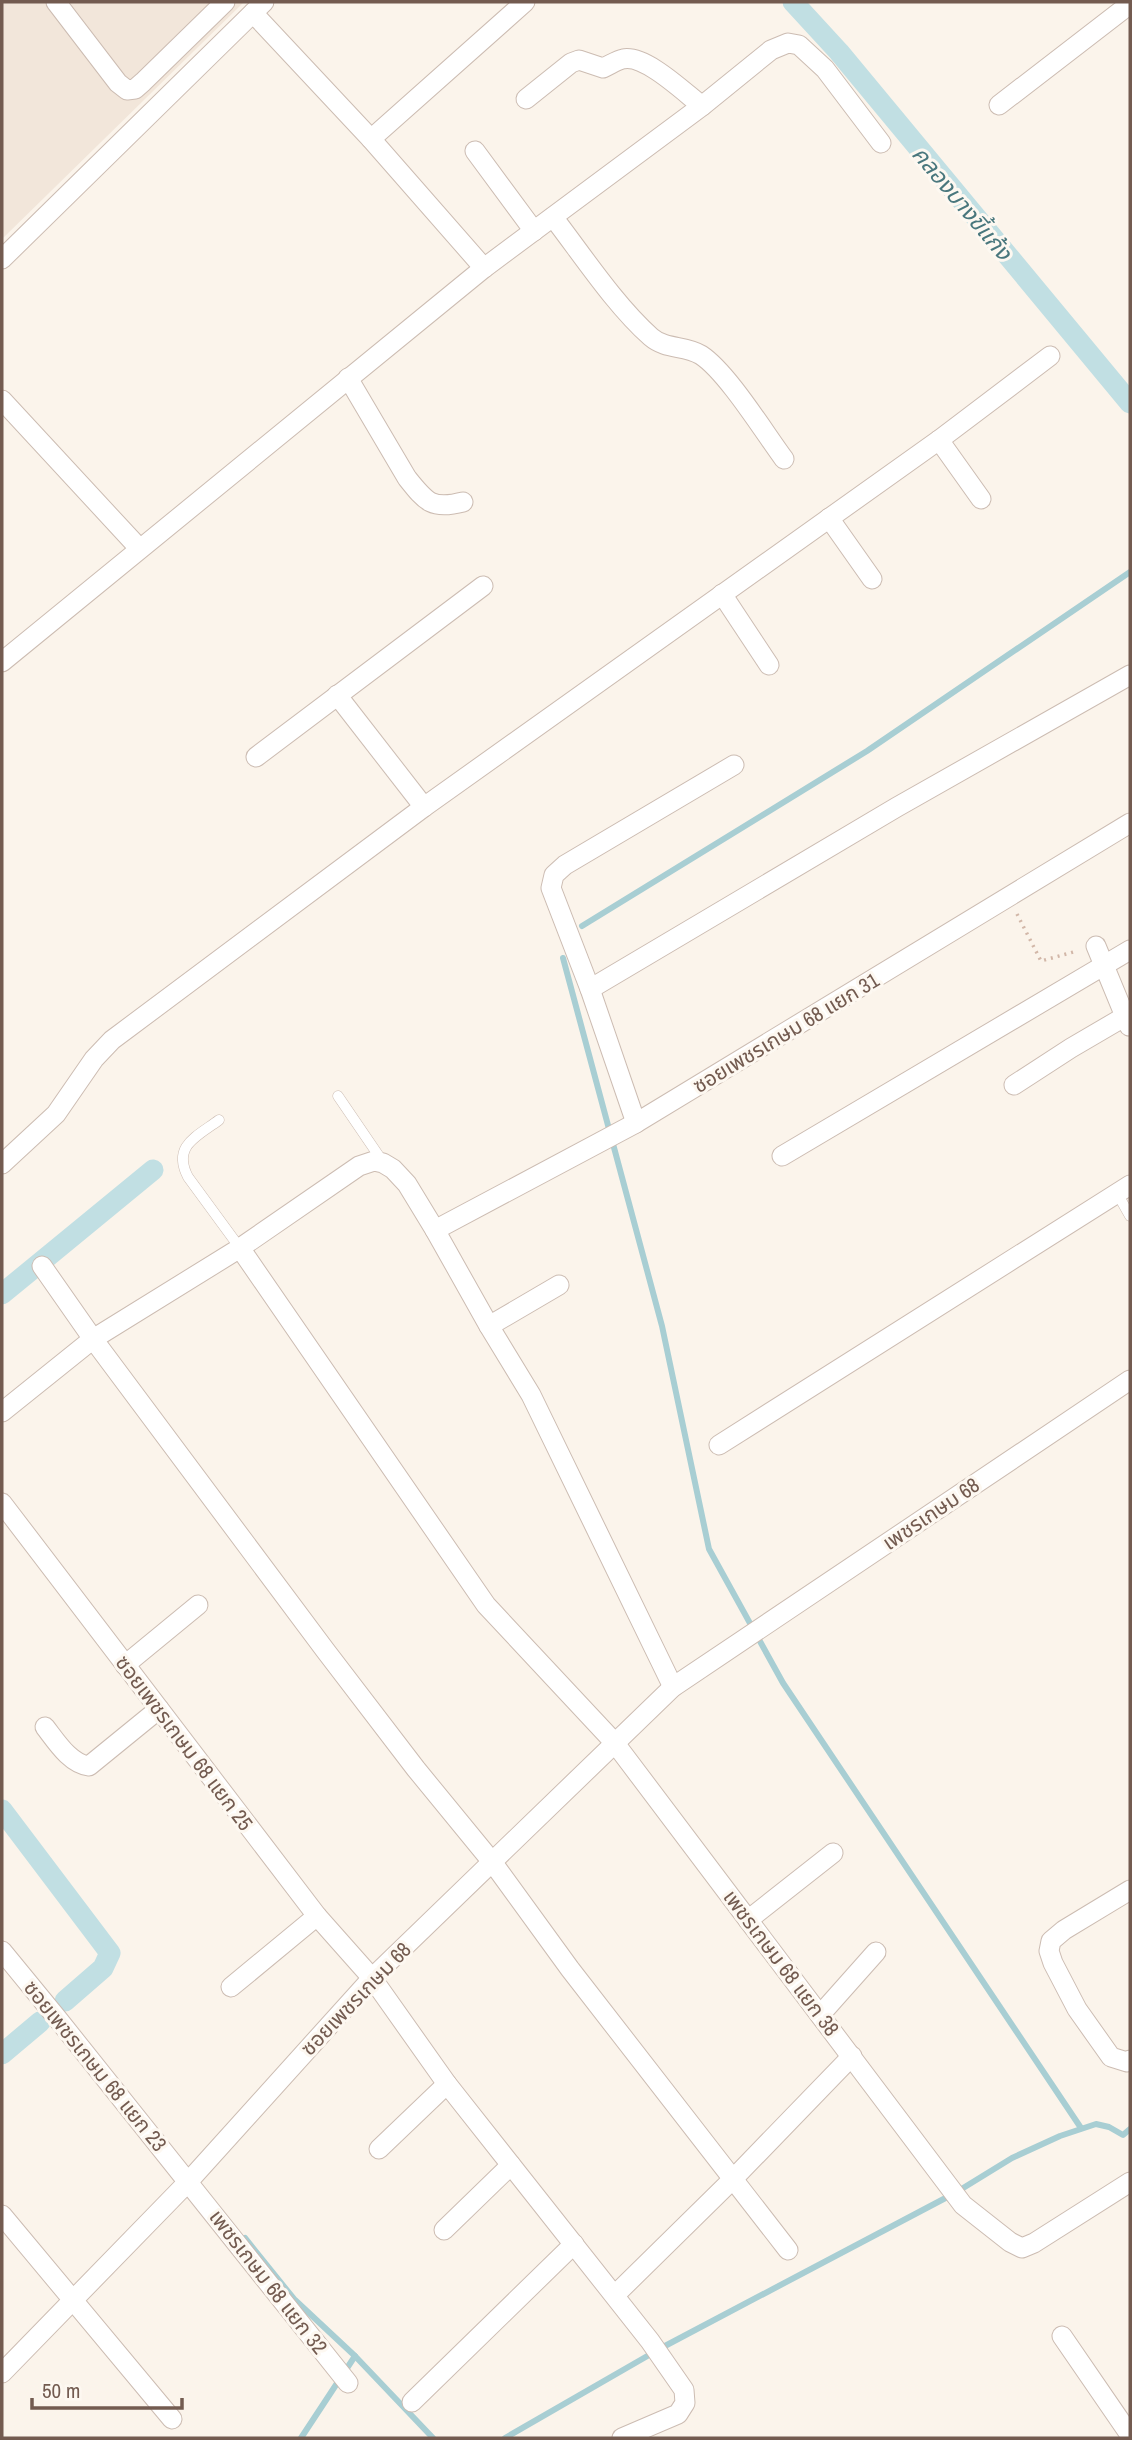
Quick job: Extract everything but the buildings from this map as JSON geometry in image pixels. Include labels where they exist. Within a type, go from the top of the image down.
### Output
[{"type":"street","points":[[56,2],[118,83],[127,90],[135,89],[143,82],[226,2]]},
{"type":"street","points":[[371,139],[524,2]]},
{"type":"street","points":[[999,105],[1130,4]]},
{"type":"street","points":[[2,259],[258,8],[484,268]]},
{"type":"street","points":[[5,653],[139,548],[484,268],[702,106],[771,50],[788,43],[799,45],[825,69],[881,143]]},
{"type":"street","points":[[526,99],[571,63],[579,60],[603,68],[624,59],[649,65],[702,106]]},
{"type":"street","points":[[475,151],[534,231]]},
{"type":"street","points":[[553,217],[634,322],[654,340],[667,347],[697,353],[709,361],[784,459]]},
{"type":"street","points":[[2,1164],[56,1114],[94,1059],[112,1040],[424,807],[939,440],[1050,356]]},
{"type":"street","points":[[348,378],[407,478],[417,490],[430,502],[444,507],[463,502]]},
{"type":"street","points":[[2,400],[139,548]]},
{"type":"street","points":[[939,440],[981,499]]},
{"type":"street","points":[[829,518],[872,579]]},
{"type":"street","points":[[256,757],[482,586]]},
{"type":"street","points":[[722,594],[769,665]]},
{"type":"street","points":[[590,989],[897,807],[1130,675]]},
{"type":"street","points":[[337,695],[424,807]]},
{"type":"street","points":[[635,1123],[590,989],[551,888],[554,875],[565,865],[733,765]]},
{"type":"street","name":"ซอยเพชรเกษม 68 แยก 31","points":[[435,1230],[635,1123],[1130,823]]},
{"type":"street","points":[[1014,1085],[1071,1048],[1127,1023],[1096,946]]},
{"type":"street","points":[[782,1156],[1130,950]]},
{"type":"street","points":[[2,1412],[93,1339],[240,1248],[359,1166],[374,1161],[383,1163],[407,1184],[531,1395],[673,1687]]},
{"type":"street","points":[[719,1446],[1124,1189]]},
{"type":"street","name":"เพชรเกษม 68 แยก 38","points":[[240,1248],[486,1605],[614,1742],[963,2205],[1010,2242],[1022,2248],[1130,2182]]},
{"type":"street","points":[[42,1266],[93,1339],[416,1769],[493,1863],[570,1969],[788,2250]]},
{"type":"street","points":[[489,1326],[559,1285]]},
{"type":"street","name":"เพชรเกษม 68","points":[[733,1648],[1130,1380]]},
{"type":"street","name":"ซอยเพชรเกษม 68 แยก 25","points":[[2,1503],[317,1916],[372,1978],[447,2084],[615,2295],[684,2390],[685,2403],[678,2414],[622,2438]]},
{"type":"street","points":[[125,1665],[198,1605]]},
{"type":"street","name":"ซอยเพชรเกษม 68","points":[[2,2373],[188,2182],[372,1978],[673,1687],[733,1648]]},
{"type":"street","points":[[45,1727],[70,1756],[89,1766],[159,1709]]},
{"type":"street","points":[[748,1920],[833,1853]]},
{"type":"street","points":[[1130,1889],[1064,1930],[1051,1941],[1049,1951],[1077,2009],[1111,2057],[1127,2062],[1130,2060]]},
{"type":"street","points":[[231,1987],[317,1916]]},
{"type":"street","name":"ซอยเพชรเกษม 68 แยก 23","points":[[2,1951],[188,2182]]},
{"type":"street","points":[[820,2015],[876,1952]]},
{"type":"street","points":[[615,2295],[733,2179],[852,2056]]},
{"type":"street","points":[[379,2149],[447,2084]]},
{"type":"street","points":[[444,2230],[511,2165]]},
{"type":"street","name":"เพชรเกษม 68 แยก 32","points":[[188,2182],[348,2382]]},
{"type":"street","points":[[2,2215],[172,2419]]},
{"type":"street","points":[[412,2402],[574,2244]]},
{"type":"street","points":[[1062,2336],[1130,2437]]},
{"type":"lane","points":[[338,1096],[383,1163]]},
{"type":"lane","points":[[219,1120],[190,1142],[181,1156],[181,1165],[240,1248]]},
{"type":"lane","points":[[1124,1189],[1130,1216]]},
{"type":"path","points":[[1009,898],[1041,961],[1096,946]]},
{"type":"shaded area","points":[[2,2],[244,2],[2,239]]},
{"type":"waterway","name":"คลองบางขี้แก้ง","points":[[793,2],[839,52],[1130,403]]},
{"type":"waterway","points":[[582,926],[867,751],[1130,572]]},
{"type":"waterway","points":[[563,958],[662,1326],[709,1549],[783,1683],[1081,2128]]},
{"type":"waterway","points":[[2,1294],[153,1170]]},
{"type":"waterway","points":[[2,1810],[110,1953],[103,1968],[65,2001]]},
{"type":"waterway","points":[[2,2054],[40,2022]]},
{"type":"waterway","points":[[505,2438],[663,2347],[955,2193],[1012,2158],[1060,2136],[1096,2124],[1109,2127],[1123,2135],[1130,2129]]},
{"type":"waterway","points":[[245,2238],[294,2299],[355,2356],[433,2438]]},
{"type":"waterway","points":[[301,2438],[355,2356]]}]
